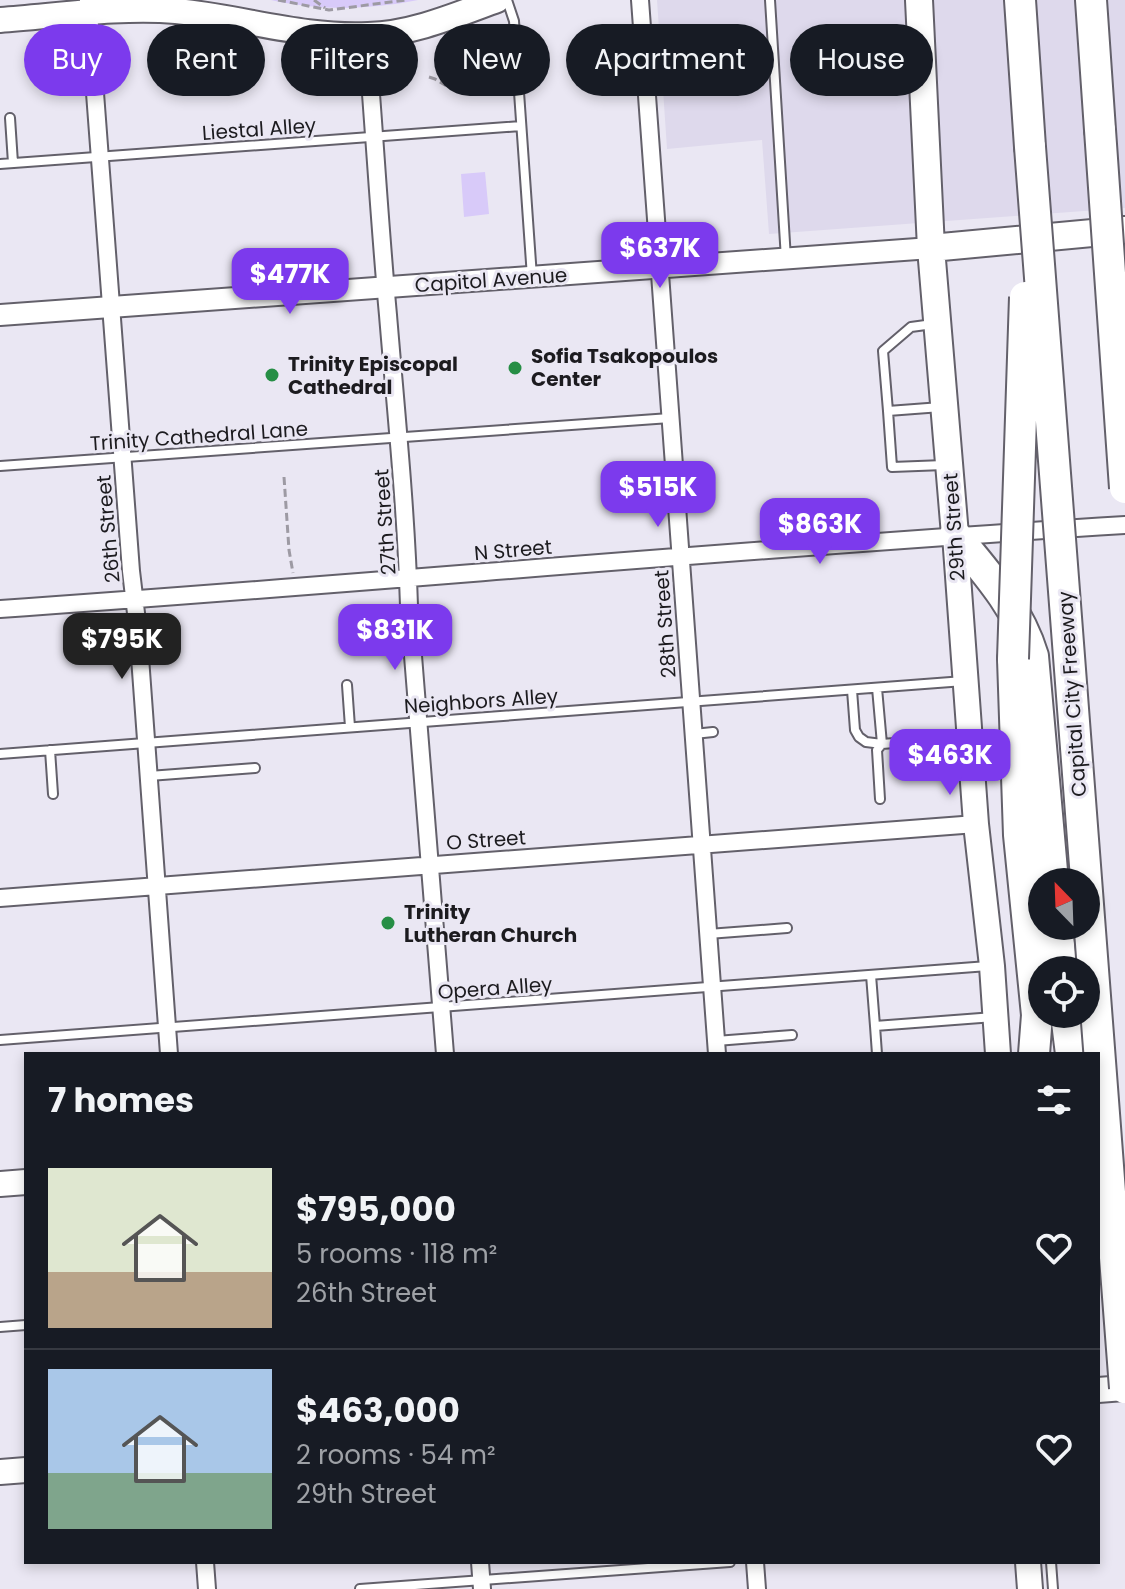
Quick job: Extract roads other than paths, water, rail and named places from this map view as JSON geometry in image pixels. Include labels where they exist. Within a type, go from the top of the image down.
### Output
[{"type":"highway","name":"Capital City Freeway","points":[[1020,0],[1099,1052]]},
{"type":"highway","points":[[1091,0],[1125,488]]},
{"type":"highway","points":[[1100,130],[1125,262]]},
{"type":"highway","points":[[1030,147],[1013,659],[1019,835],[1037,1015],[1034,1052]]},
{"type":"highway","points":[[955,535],[1001,591],[1029,641],[1033,656],[1052,868]]},
{"type":"highway","points":[[1068,1028],[1071,1052]]},
{"type":"highway","name":"Capital City Freeway","points":[[1100,1059],[1125,1388]]},
{"type":"highway","points":[[1100,1213],[1119,1307]]},
{"type":"main road","points":[[418,26],[497,0]]},
{"type":"main road","name":"29th Street","points":[[919,0],[931,248],[976,824],[998,1052]]},
{"type":"main road","points":[[0,20],[89,7],[177,11],[281,28]]},
{"type":"main road","name":"Capitol Avenue","points":[[931,248],[1125,230]]},
{"type":"main road","points":[[1100,1101],[1125,1100]]},
{"type":"main road","points":[[0,1184],[24,1182]]},
{"type":"main road","points":[[1100,1390],[1125,1388]]},
{"type":"main road","points":[[0,1472],[24,1470]]},
{"type":"main road","points":[[1028,1564],[1030,1589]]},
{"type":"street","name":"28th Street","points":[[640,0],[716,1048]]},
{"type":"street","name":"26th Street","points":[[89,7],[169,1052]]},
{"type":"street","name":"27th Street","points":[[371,96],[445,1052]]},
{"type":"street","name":"Capitol Avenue","points":[[0,315],[931,248]]},
{"type":"street","name":"N Street","points":[[0,609],[955,535],[1125,525]]},
{"type":"street","name":"O Street","points":[[0,898],[976,824]]},
{"type":"street","points":[[205,1564],[207,1589]]},
{"type":"street","points":[[480,1564],[482,1585]]},
{"type":"street","points":[[755,1564],[757,1589]]},
{"type":"lane","points":[[507,0],[514,21],[532,277]]},
{"type":"lane","points":[[770,0],[786,259]]},
{"type":"lane","points":[[10,118],[13,163]]},
{"type":"lane","name":"Liestal Alley","points":[[0,164],[521,126]]},
{"type":"lane","points":[[938,323],[911,327],[883,351],[892,467],[949,465]]},
{"type":"lane","points":[[888,411],[945,407]]},
{"type":"lane","name":"Trinity Cathedral Lane","points":[[0,466],[670,418]]},
{"type":"lane","name":"Neighbors Alley","points":[[0,754],[691,702],[761,701],[965,681]]},
{"type":"lane","points":[[347,685],[350,727]]},
{"type":"lane","points":[[877,688],[882,744],[877,750],[880,799]]},
{"type":"lane","points":[[852,690],[857,734],[866,742],[882,744],[969,737]]},
{"type":"lane","points":[[694,734],[713,732]]},
{"type":"lane","points":[[50,750],[53,794]]},
{"type":"lane","points":[[149,776],[255,768]]},
{"type":"lane","points":[[708,934],[787,928]]},
{"type":"lane","name":"Opera Alley","points":[[0,1040],[327,1012],[441,1008],[992,966]]},
{"type":"lane","points":[[871,975],[877,1052]]},
{"type":"lane","points":[[875,1026],[995,1016]]},
{"type":"lane","points":[[716,1048],[792,1035]]},
{"type":"lane","points":[[0,1327],[24,1325]]},
{"type":"lane","points":[[360,1589],[482,1585],[686,1564]]},
{"type":"lane","points":[[1051,1564],[1053,1589]]},
{"type":"place","name":"Sofia Tsakopoulos Center","points":[[515,368]]},
{"type":"place","name":"Trinity Episcopal Cathedral","points":[[272,375]]},
{"type":"place","name":"Trinity Lutheran Church","points":[[388,923]]}]
